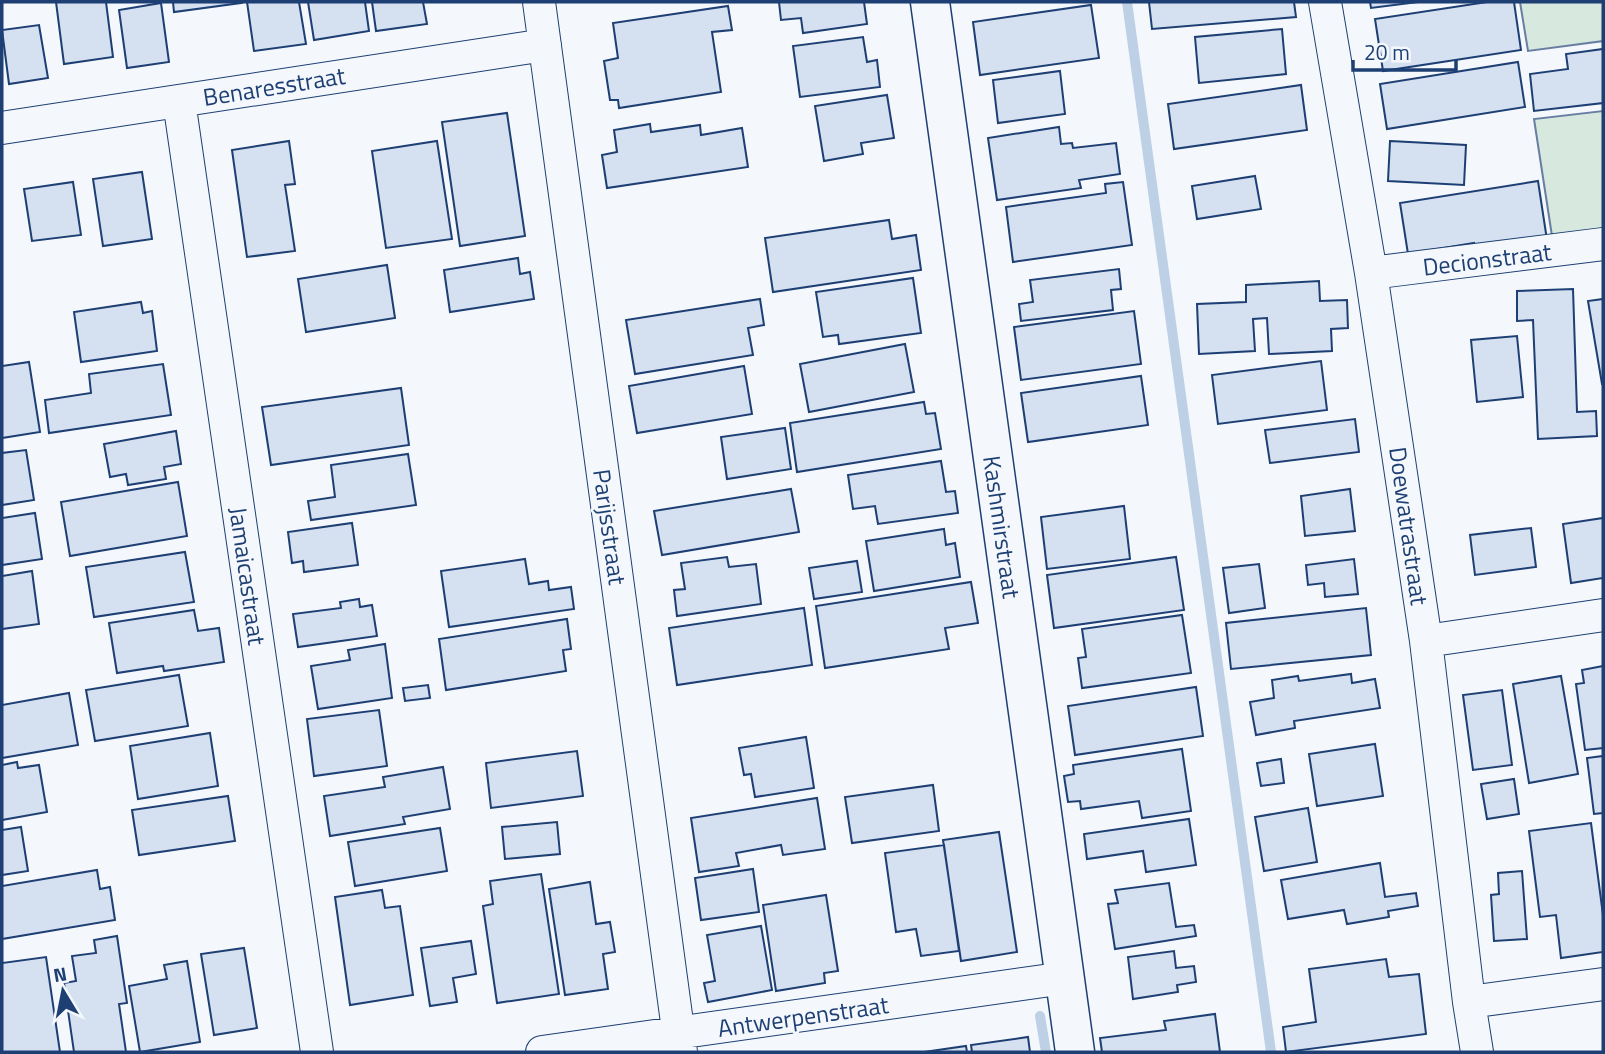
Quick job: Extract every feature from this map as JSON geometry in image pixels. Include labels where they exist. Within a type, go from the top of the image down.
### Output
[{"type":"street","name":"Parijsstraat","points":[[539,2],[680,1043]]},
{"type":"street","name":"Kashmirstraat","points":[[930,2],[1075,1052]]},
{"type":"street","name":"Doewatrastraat","points":[[1325,2],[1371,273],[1426,641],[1477,1052]]},
{"type":"street","name":"Benaresstraat","points":[[2,128],[545,45]]},
{"type":"street","name":"Jamaicastraat","points":[[179,100],[317,1052]]},
{"type":"street","name":"Decionstraat","points":[[1371,273],[1603,244]]},
{"type":"street","points":[[1426,641],[1603,615]]},
{"type":"street","name":"Antwerpenstraat","points":[[542,1052],[680,1043],[1065,978]]},
{"type":"street","points":[[1469,1002],[1603,984]]},
{"type":"shaded area","points":[[1520,2],[1603,2],[1603,41],[1528,51]]},
{"type":"shaded area","points":[[1603,111],[1603,242],[1554,249],[1534,119]]},
{"type":"building","points":[[56,2],[106,2],[113,57],[64,64]]},
{"type":"building","points":[[173,2],[240,2],[241,3],[174,12]]},
{"type":"building","points":[[247,2],[299,2],[306,44],[254,51]]},
{"type":"building","points":[[308,2],[365,2],[369,31],[314,40]]},
{"type":"building","points":[[372,2],[423,2],[427,24],[376,31]]},
{"type":"building","points":[[779,2],[864,2],[867,24],[803,33],[801,18],[781,20]]},
{"type":"building","points":[[1149,2],[1294,2],[1296,17],[1152,29]]},
{"type":"building","points":[[1370,2],[1418,2],[1371,8]]},
{"type":"building","points":[[1487,2],[1514,2],[1521,50],[1383,71],[1375,19]]},
{"type":"building","points":[[161,3],[169,62],[127,68],[119,10]]},
{"type":"building","points":[[1091,5],[1099,58],[980,75],[973,22]]},
{"type":"building","points":[[728,6],[732,30],[712,32],[721,92],[619,108],[618,100],[610,100],[604,61],[618,58],[613,23]]},
{"type":"building","points":[[39,25],[48,78],[9,84],[2,30]]},
{"type":"building","points":[[1282,29],[1286,74],[1199,83],[1195,37]]},
{"type":"building","points":[[863,37],[867,62],[877,60],[880,87],[800,97],[793,46]]},
{"type":"building","points":[[1603,49],[1603,103],[1534,111],[1530,74],[1568,69],[1566,54]]},
{"type":"building","points":[[1518,62],[1525,107],[1387,129],[1380,84]]},
{"type":"building","points":[[1060,71],[1065,114],[998,123],[993,80]]},
{"type":"building","points":[[1301,85],[1307,130],[1174,149],[1168,104]]},
{"type":"building","points":[[887,95],[894,138],[861,143],[863,154],[824,161],[815,106]]},
{"type":"building","points":[[507,113],[525,236],[460,246],[442,122]]},
{"type":"building","points":[[650,124],[651,132],[700,125],[701,135],[742,128],[748,167],[607,188],[602,155],[617,152],[614,130]]},
{"type":"building","points":[[1059,127],[1061,144],[1072,143],[1073,148],[1116,143],[1120,174],[1079,180],[1081,188],[997,200],[988,138]]},
{"type":"building","points":[[289,141],[295,184],[285,185],[295,251],[247,257],[232,150]]},
{"type":"building","points":[[437,141],[452,239],[386,248],[372,151]]},
{"type":"building","points":[[1390,141],[1466,145],[1464,185],[1388,181]]},
{"type":"building","points":[[142,172],[152,239],[103,246],[93,179]]},
{"type":"building","points":[[1255,176],[1261,209],[1197,219],[1192,186]]},
{"type":"building","points":[[1538,181],[1547,240],[1475,251],[1474,243],[1408,254],[1400,203]]},
{"type":"building","points":[[73,182],[81,235],[32,241],[24,189]]},
{"type":"building","points":[[1123,182],[1132,245],[1013,262],[1006,207],[1106,193],[1105,184]]},
{"type":"building","points":[[889,220],[892,239],[916,235],[921,270],[773,292],[765,238]]},
{"type":"building","points":[[518,258],[520,274],[530,272],[534,299],[450,312],[444,270]]},
{"type":"building","points":[[387,265],[395,318],[306,332],[298,279]]},
{"type":"building","points":[[1119,269],[1121,289],[1111,290],[1113,310],[1021,321],[1019,304],[1033,302],[1030,280]]},
{"type":"building","points":[[913,278],[921,333],[839,344],[838,335],[823,337],[816,292]]},
{"type":"building","points":[[1319,281],[1320,301],[1347,300],[1348,328],[1331,329],[1332,351],[1269,354],[1267,318],[1253,319],[1255,351],[1199,354],[1197,304],[1246,302],[1246,285]]},
{"type":"building","points":[[1573,289],[1577,412],[1596,411],[1597,436],[1538,439],[1533,320],[1517,321],[1517,291]]},
{"type":"building","points":[[760,299],[764,325],[748,328],[753,355],[635,374],[626,320]]},
{"type":"building","points":[[1603,299],[1603,384],[1602,384],[1588,301]]},
{"type":"building","points":[[141,302],[143,313],[152,311],[157,351],[81,362],[74,312]]},
{"type":"building","points":[[1134,311],[1141,364],[1021,380],[1014,327]]},
{"type":"building","points":[[1517,336],[1523,397],[1477,402],[1471,340]]},
{"type":"building","points":[[905,344],[914,392],[809,412],[800,364]]},
{"type":"building","points":[[1321,361],[1327,410],[1218,424],[1212,375]]},
{"type":"building","points":[[29,362],[40,432],[2,438],[2,366]]},
{"type":"building","points":[[163,364],[171,415],[49,433],[45,400],[91,393],[89,374]]},
{"type":"building","points":[[744,366],[752,414],[637,433],[629,386]]},
{"type":"building","points":[[1141,376],[1148,425],[1028,442],[1021,393]]},
{"type":"building","points":[[401,388],[409,445],[271,465],[262,407]]},
{"type":"building","points":[[924,402],[926,414],[935,413],[941,449],[797,472],[790,423]]},
{"type":"building","points":[[1355,419],[1359,452],[1270,463],[1265,430]]},
{"type":"building","points":[[785,428],[791,469],[727,479],[721,437]]},
{"type":"building","points":[[176,431],[181,464],[164,467],[166,479],[128,485],[126,474],[110,477],[104,444]]},
{"type":"building","points":[[26,450],[34,500],[2,505],[2,453]]},
{"type":"building","points":[[408,454],[416,505],[311,520],[308,501],[335,497],[331,465]]},
{"type":"building","points":[[941,461],[946,492],[955,491],[958,513],[878,524],[875,506],[853,509],[848,475]]},
{"type":"building","points":[[178,482],[187,536],[70,556],[61,502]]},
{"type":"building","points":[[791,489],[799,532],[662,555],[654,511]]},
{"type":"building","points":[[1350,489],[1355,531],[1305,536],[1301,496]]},
{"type":"building","points":[[1124,506],[1130,559],[1047,569],[1041,517]]},
{"type":"building","points":[[35,513],[42,559],[2,565],[2,518]]},
{"type":"building","points":[[1603,518],[1603,578],[1571,583],[1563,524]]},
{"type":"building","points":[[352,523],[358,565],[304,572],[303,561],[292,563],[288,532]]},
{"type":"building","points":[[1531,528],[1536,567],[1475,575],[1470,535]]},
{"type":"building","points":[[944,529],[946,545],[955,543],[960,577],[874,591],[866,541]]},
{"type":"building","points":[[185,552],[194,602],[94,617],[86,567]]},
{"type":"building","points":[[727,557],[729,567],[756,564],[761,604],[677,616],[674,590],[685,589],[681,563]]},
{"type":"building","points":[[1176,557],[1184,610],[1054,628],[1047,575]]},
{"type":"building","points":[[525,559],[529,584],[548,581],[549,590],[571,587],[574,609],[449,627],[441,571]]},
{"type":"building","points":[[1354,559],[1358,594],[1325,597],[1324,583],[1308,585],[1306,565]]},
{"type":"building","points":[[857,561],[862,592],[814,599],[809,568]]},
{"type":"building","points":[[1259,564],[1265,608],[1229,613],[1223,568]]},
{"type":"building","points":[[32,571],[39,624],[2,629],[2,576]]},
{"type":"building","points":[[971,582],[978,623],[945,628],[949,649],[825,668],[816,606]]},
{"type":"building","points":[[359,599],[360,607],[372,605],[377,636],[298,647],[293,614],[341,608],[340,602]]},
{"type":"building","points":[[804,608],[812,665],[677,685],[669,628]]},
{"type":"building","points":[[1366,608],[1371,655],[1231,669],[1226,623]]},
{"type":"building","points":[[194,610],[198,631],[219,628],[224,662],[164,671],[163,666],[117,673],[109,623]]},
{"type":"building","points":[[1182,615],[1191,673],[1082,688],[1078,658],[1086,657],[1082,629]]},
{"type":"building","points":[[567,619],[571,649],[563,650],[566,671],[446,690],[439,639]]},
{"type":"building","points":[[385,644],[392,698],[318,709],[311,666],[350,660],[348,650]]},
{"type":"building","points":[[1603,666],[1603,748],[1585,750],[1576,684],[1584,683],[1582,670]]},
{"type":"building","points":[[1351,674],[1352,683],[1375,679],[1380,708],[1294,721],[1295,728],[1256,735],[1250,702],[1274,698],[1272,680],[1298,676],[1299,681]]},
{"type":"building","points":[[179,675],[188,726],[95,741],[86,690]]},
{"type":"building","points":[[1561,676],[1578,774],[1529,783],[1513,684]]},
{"type":"building","points":[[428,685],[430,698],[405,701],[403,688]]},
{"type":"building","points":[[1196,687],[1203,736],[1075,755],[1068,706]]},
{"type":"building","points":[[1502,690],[1512,765],[1473,770],[1463,695]]},
{"type":"building","points":[[69,693],[78,745],[2,758],[2,705]]},
{"type":"building","points":[[379,710],[387,766],[314,776],[307,719]]},
{"type":"building","points":[[210,733],[218,786],[138,799],[130,746]]},
{"type":"building","points":[[806,737],[814,788],[755,797],[751,774],[744,775],[739,748]]},
{"type":"building","points":[[1375,744],[1383,796],[1317,806],[1309,754]]},
{"type":"building","points":[[1182,749],[1191,811],[1142,818],[1139,801],[1081,809],[1080,801],[1068,802],[1064,776],[1074,774],[1073,765]]},
{"type":"building","points":[[577,751],[583,796],[491,808],[486,763]]},
{"type":"building","points":[[1603,756],[1603,813],[1594,814],[1587,758]]},
{"type":"building","points":[[1281,759],[1284,783],[1261,786],[1257,763]]},
{"type":"building","points":[[17,762],[18,768],[39,765],[47,812],[2,820],[2,765]]},
{"type":"building","points":[[443,767],[450,809],[403,817],[405,824],[330,836],[324,796],[385,787],[383,777]]},
{"type":"building","points":[[1514,779],[1519,814],[1487,819],[1481,784]]},
{"type":"building","points":[[933,785],[939,831],[852,843],[845,797]]},
{"type":"building","points":[[228,796],[235,841],[139,855],[132,810]]},
{"type":"building","points":[[817,798],[825,849],[783,855],[781,845],[736,853],[739,866],[699,872],[691,818]]},
{"type":"building","points":[[1308,808],[1317,862],[1264,871],[1255,817]]},
{"type":"building","points":[[1189,819],[1196,865],[1146,872],[1143,851],[1087,859],[1084,834]]},
{"type":"building","points":[[557,822],[560,854],[505,859],[502,827]]},
{"type":"building","points":[[1591,823],[1603,915],[1603,952],[1561,958],[1556,915],[1540,917],[1529,831]]},
{"type":"building","points":[[21,827],[28,871],[2,875],[2,830]]},
{"type":"building","points":[[440,828],[447,871],[355,886],[348,842]]},
{"type":"building","points":[[999,832],[1017,952],[961,961],[943,840]]},
{"type":"building","points":[[944,845],[959,951],[921,956],[916,929],[896,932],[885,853]]},
{"type":"building","points":[[1380,863],[1385,897],[1416,893],[1418,906],[1388,911],[1389,917],[1347,924],[1344,910],[1288,919],[1281,880]]},
{"type":"building","points":[[753,869],[759,912],[701,920],[695,878]]},
{"type":"building","points":[[97,870],[100,889],[110,887],[115,920],[2,939],[2,886]]},
{"type":"building","points":[[1522,871],[1527,939],[1494,941],[1491,895],[1499,894],[1498,873]]},
{"type":"building","points":[[541,874],[559,994],[497,1003],[483,906],[493,904],[490,881]]},
{"type":"building","points":[[590,882],[596,924],[610,922],[615,952],[603,954],[608,989],[565,995],[549,889]]},
{"type":"building","points":[[1169,883],[1176,927],[1194,925],[1196,936],[1115,949],[1108,904],[1118,903],[1115,890]]},
{"type":"building","points":[[382,890],[385,908],[400,906],[413,995],[350,1005],[335,897]]},
{"type":"building","points":[[826,895],[838,971],[824,973],[825,983],[776,991],[763,905]]},
{"type":"building","points":[[761,926],[772,990],[708,1002],[704,983],[715,981],[707,935]]},
{"type":"building","points":[[117,936],[127,1003],[119,1004],[126,1052],[74,1052],[64,983],[76,981],[72,956],[96,953],[94,940]]},
{"type":"building","points":[[471,941],[476,974],[453,978],[457,1002],[430,1006],[421,948]]},
{"type":"building","points":[[244,948],[257,1028],[214,1035],[201,954]]},
{"type":"building","points":[[1174,951],[1176,968],[1194,966],[1196,982],[1177,985],[1178,992],[1133,999],[1128,957]]},
{"type":"building","points":[[46,957],[60,1052],[2,1052],[2,963]]},
{"type":"building","points":[[1386,959],[1389,977],[1419,974],[1426,1034],[1286,1052],[1283,1027],[1316,1022],[1309,969]]},
{"type":"building","points":[[187,961],[200,1042],[140,1052],[129,986],[167,979],[164,965]]},
{"type":"building","points":[[1215,1014],[1220,1052],[1102,1052],[1100,1038],[1166,1030],[1164,1021]]},
{"type":"building","points":[[1028,1037],[1030,1052],[972,1052],[971,1045]]},
{"type":"building","points":[[966,1046],[967,1052],[924,1052]]},
{"type":"waterway","points":[[1127,2],[1271,1052]]},
{"type":"waterway","points":[[1040,1016],[1046,1052]]}]
